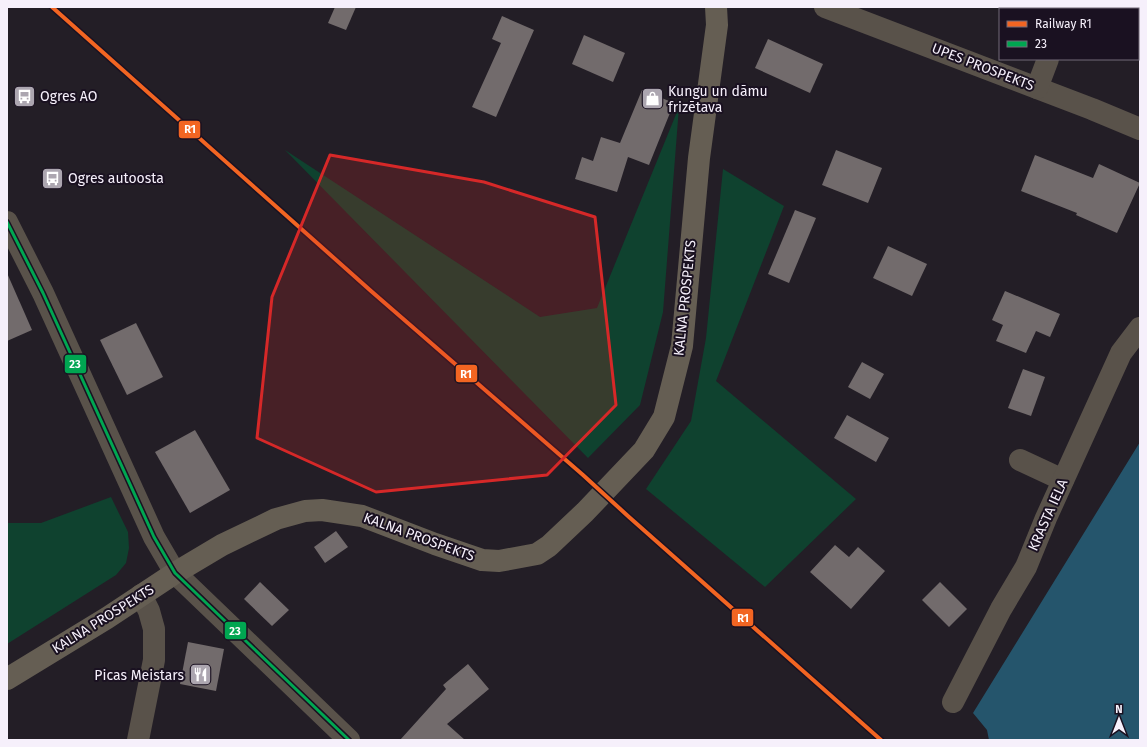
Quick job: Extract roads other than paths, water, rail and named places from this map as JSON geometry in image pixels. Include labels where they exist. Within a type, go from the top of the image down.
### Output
[{"type":"main road","name":"KALNA PROSPEKTS","points":[[7,679],[222,545],[276,519],[305,511],[322,510],[362,516],[482,560],[499,562],[537,554],[549,546],[617,479],[644,450],[664,417],[682,346],[699,158],[717,25],[716,7]]},
{"type":"street","name":"UPES PROSPEKTS","points":[[825,7],[1092,109],[1140,129]]},
{"type":"street","points":[[1037,88],[1048,60]]},
{"type":"street","points":[[7,222],[43,292],[154,537],[175,573],[349,740]]},
{"type":"street","name":"KRASTA IELA","points":[[953,702],[1001,609],[1026,567],[1063,480],[1121,353],[1140,328]]},
{"type":"street","points":[[1020,460],[1063,480]]},
{"type":"street","points":[[138,740],[154,660],[154,629],[149,611],[141,595]]},
{"type":"water","points":[[1140,442],[1140,740],[989,740],[987,730],[973,713]]},
{"type":"railway","points":[[52,7],[371,291],[545,442]]},
{"type":"rail line","name":"R1","points":[[52,7],[371,291],[583,475],[881,740]]},
{"type":"place","name":"Ogres AO","points":[[24,96]]},
{"type":"place","name":"Kungu un dāmu frizētava","points":[[652,99]]},
{"type":"place","name":"Ogres autoosta","points":[[52,178]]},
{"type":"place","name":"Picas Meistars","points":[[200,675]]}]
